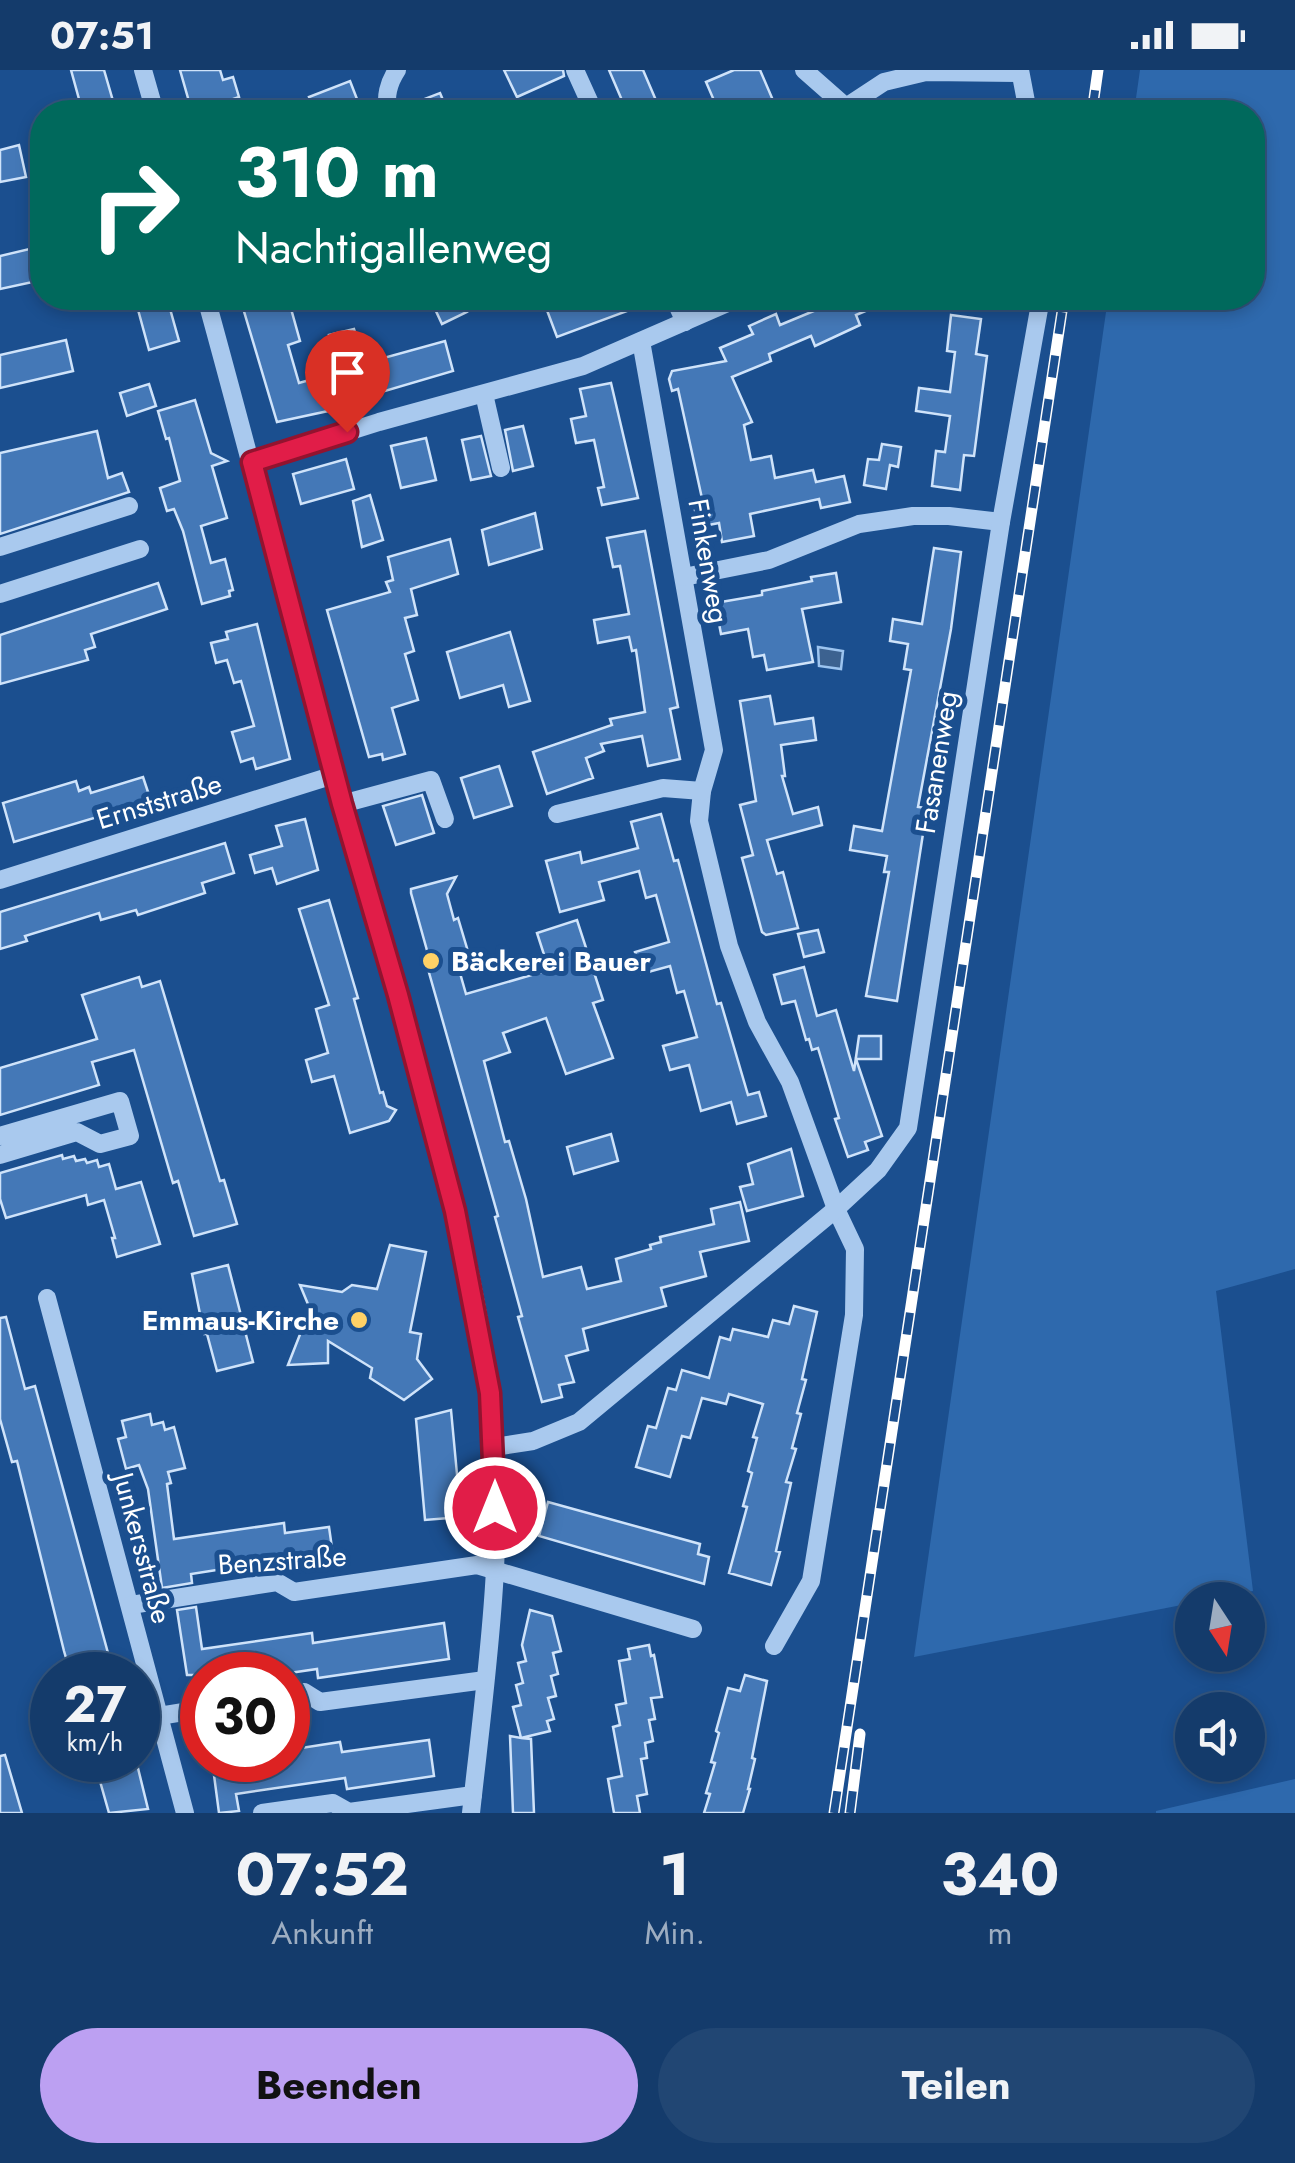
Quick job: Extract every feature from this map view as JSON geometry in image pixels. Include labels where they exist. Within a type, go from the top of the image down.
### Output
[{"type":"street","points":[[143,70],[152,100]]},
{"type":"street","points":[[387,100],[390,80],[397,70]]},
{"type":"street","points":[[576,70],[589,100]]},
{"type":"street","points":[[804,70],[837,100]]},
{"type":"street","points":[[861,100],[884,82],[926,72],[1020,71],[1026,100]]},
{"type":"street","points":[[209,310],[455,1211],[478,1315],[494,1446],[495,1570],[472,1804],[350,1812],[333,1802],[262,1813]]},
{"type":"street","points":[[680,310],[685,322]]},
{"type":"street","points":[[252,462],[583,366],[712,310]]},
{"type":"street","name":"Fasanenweg","points":[[494,1446],[533,1441],[579,1422],[836,1209],[878,1170],[908,1128],[1001,522],[1039,310]]},
{"type":"street","name":"Finkenweg","points":[[641,341],[714,750],[702,791],[699,821],[730,946],[757,1022],[790,1082],[836,1209]]},
{"type":"street","points":[[484,394],[500,468]]},
{"type":"street","points":[[0,547],[129,506]]},
{"type":"street","points":[[684,577],[769,560],[858,524],[913,516],[1001,522]]},
{"type":"street","points":[[0,592],[140,550]]},
{"type":"street","name":"Ernststraße","points":[[0,880],[334,776]]},
{"type":"street","points":[[342,804],[431,780],[444,819]]},
{"type":"street","points":[[558,814],[664,788],[702,791]]},
{"type":"street","points":[[0,1136],[120,1101],[130,1136],[100,1144],[77,1132],[0,1154]]},
{"type":"street","points":[[774,1646],[811,1581],[854,1315],[855,1249],[836,1209]]},
{"type":"street","name":"Junkersstraße","points":[[47,1298],[143,1652]]},
{"type":"street","name":"Benzstraße","points":[[131,1604],[278,1582],[294,1592],[477,1565],[693,1629]]},
{"type":"street","points":[[310,1696],[320,1702],[486,1680]]},
{"type":"street","name":"Junkersstraße","points":[[160,1720],[185,1813]]},
{"type":"shaded area","points":[[1140,70],[1295,70],[1295,1269],[1216,1291],[1252,1582],[1175,1582],[1175,1606],[914,1657],[1106,310],[1265,310],[1265,100],[1136,100]]},
{"type":"shaded area","points":[[818,647],[843,651],[841,669],[819,666]]},
{"type":"shaded area","points":[[1295,1779],[1295,1813],[1156,1813],[1156,1811]]},
{"type":"building","points":[[71,70],[104,70],[113,100],[79,100]]},
{"type":"building","points":[[180,70],[220,70],[223,80],[233,77],[239,97],[233,100],[189,100]]},
{"type":"building","points":[[504,70],[563,70],[564,76],[517,97]]},
{"type":"building","points":[[609,70],[643,70],[656,100],[622,100]]},
{"type":"building","points":[[734,70],[760,70],[773,100],[714,100],[706,82]]},
{"type":"building","points":[[350,81],[357,100],[310,100],[309,97]]},
{"type":"building","points":[[440,93],[443,100],[422,100]]},
{"type":"building","points":[[19,145],[26,177],[0,182],[0,150]]},
{"type":"building","points":[[30,249],[30,283],[0,289],[0,256]]},
{"type":"building","points":[[138,310],[170,310],[179,341],[149,350]]},
{"type":"building","points":[[244,310],[291,310],[300,341],[288,345],[299,383],[338,372],[329,335],[354,329],[363,358],[372,356],[373,361],[445,341],[453,371],[354,400],[356,405],[277,422]]},
{"type":"building","points":[[435,310],[466,310],[467,312],[442,324]]},
{"type":"building","points":[[547,310],[630,310],[557,337]]},
{"type":"building","points":[[816,310],[868,310],[856,315],[860,325],[815,346],[811,336],[769,354],[771,361],[732,377],[752,422],[744,425],[751,460],[771,456],[775,478],[813,470],[816,482],[844,476],[850,502],[821,508],[819,499],[750,514],[754,536],[722,542],[719,523],[698,527],[694,505],[703,503],[678,389],[672,391],[669,379],[672,371],[726,361],[720,348],[753,334],[749,326],[776,314],[780,325]]},
{"type":"building","points":[[951,315],[981,319],[976,354],[987,356],[974,456],[964,455],[960,490],[932,486],[936,451],[945,452],[950,416],[916,411],[919,388],[950,392],[955,352],[947,351]]},
{"type":"building","points":[[66,340],[73,371],[0,388],[0,355]]},
{"type":"building","points":[[611,383],[638,498],[602,505],[598,488],[604,487],[594,440],[576,443],[571,419],[586,416],[580,389]]},
{"type":"building","points":[[149,384],[156,406],[127,416],[120,393]]},
{"type":"building","points":[[195,400],[211,453],[227,461],[212,466],[227,518],[201,526],[211,563],[225,559],[233,590],[229,591],[230,596],[202,604],[183,531],[174,509],[167,511],[160,488],[180,481],[158,411]]},
{"type":"building","points":[[523,426],[533,466],[513,471],[505,430]]},
{"type":"building","points":[[97,431],[108,478],[122,473],[129,492],[0,534],[0,453]]},
{"type":"building","points":[[481,436],[491,476],[471,480],[462,440]]},
{"type":"building","points":[[426,438],[436,480],[401,488],[391,446]]},
{"type":"building","points":[[882,444],[901,447],[898,467],[890,465],[886,489],[864,485],[868,459],[879,460]]},
{"type":"building","points":[[346,459],[354,489],[301,504],[293,474]]},
{"type":"building","points":[[370,495],[383,540],[362,547],[353,501]]},
{"type":"building","points":[[535,513],[542,549],[489,565],[482,530]]},
{"type":"building","points":[[645,531],[678,707],[670,709],[680,759],[648,766],[642,736],[601,744],[604,751],[586,758],[593,778],[547,794],[533,752],[612,725],[610,719],[645,712],[636,650],[632,651],[629,637],[598,643],[594,620],[629,614],[620,566],[613,567],[607,538]]},
{"type":"building","points":[[450,539],[458,574],[411,589],[417,615],[405,618],[414,651],[405,654],[418,700],[392,708],[405,754],[383,760],[382,754],[369,757],[327,610],[390,592],[386,582],[393,580],[388,557]]},
{"type":"building","points":[[934,548],[961,552],[918,807],[927,808],[897,1001],[866,996],[889,872],[884,872],[887,856],[850,850],[854,826],[882,831],[911,670],[904,669],[908,644],[890,641],[893,619],[922,624]]},
{"type":"building","points":[[836,573],[841,602],[802,609],[813,662],[767,670],[764,655],[753,657],[748,629],[721,634],[715,603],[762,595],[762,591]]},
{"type":"building","points":[[158,583],[167,609],[91,634],[95,647],[85,650],[88,660],[0,684],[0,635]]},
{"type":"building","points":[[257,624],[290,759],[256,769],[253,758],[241,762],[232,732],[254,726],[241,681],[234,683],[227,660],[216,663],[211,643],[228,639],[226,632]]},
{"type":"building","points":[[510,632],[530,701],[509,707],[503,685],[460,698],[447,652]]},
{"type":"building","points":[[770,696],[775,724],[813,718],[816,740],[781,745],[782,776],[793,814],[818,807],[822,825],[767,840],[777,874],[783,872],[798,928],[766,935],[742,858],[753,855],[740,805],[756,801],[740,701]]},
{"type":"building","points":[[499,766],[512,806],[474,818],[461,778]]},
{"type":"building","points":[[143,777],[151,801],[14,842],[3,803],[76,781],[79,791],[89,787],[91,793]]},
{"type":"building","points":[[422,795],[434,833],[396,845],[383,806]]},
{"type":"building","points":[[661,814],[748,1095],[759,1092],[766,1116],[737,1124],[731,1102],[701,1111],[689,1065],[670,1070],[663,1046],[697,1037],[684,991],[677,993],[670,966],[641,974],[635,952],[669,942],[656,895],[646,898],[639,871],[599,882],[604,900],[560,912],[546,861],[580,852],[582,863],[638,848],[631,822]]},
{"type":"building","points":[[305,819],[318,870],[277,884],[272,868],[255,873],[250,855],[282,846],[276,826]]},
{"type":"building","points":[[225,843],[234,873],[202,883],[205,893],[138,915],[136,910],[101,920],[99,913],[25,936],[27,941],[0,949],[0,912]]},
{"type":"building","points":[[456,877],[447,894],[469,955],[456,959],[466,994],[549,970],[537,933],[577,920],[603,1000],[593,1003],[613,1058],[566,1074],[546,1018],[503,1033],[510,1052],[484,1061],[505,1142],[509,1141],[526,1199],[543,1277],[581,1267],[587,1289],[621,1281],[616,1259],[651,1249],[650,1245],[661,1242],[660,1237],[714,1224],[711,1209],[740,1202],[749,1241],[700,1252],[706,1276],[661,1288],[666,1306],[583,1329],[588,1350],[566,1356],[574,1382],[559,1385],[562,1397],[542,1402],[518,1317],[522,1316],[495,1217],[498,1216],[424,955],[428,954],[411,893],[411,889]]},
{"type":"building","points":[[329,900],[358,998],[354,999],[380,1093],[383,1092],[387,1106],[396,1110],[389,1121],[350,1133],[334,1076],[312,1082],[306,1060],[328,1053],[316,1009],[329,1005],[299,909]]},
{"type":"building","points":[[818,930],[824,952],[804,957],[798,934]]},
{"type":"building","points":[[804,967],[817,1016],[836,1010],[854,1071],[859,1036],[881,1036],[881,1059],[856,1059],[882,1136],[865,1142],[868,1150],[848,1157],[818,1048],[812,1050],[809,1039],[806,1040],[795,1001],[782,1004],[774,975]]},
{"type":"building","points":[[139,977],[142,987],[160,981],[220,1181],[224,1180],[237,1224],[194,1236],[178,1181],[173,1183],[134,1050],[92,1062],[99,1085],[0,1115],[0,1068],[97,1039],[82,995]]},
{"type":"building","points":[[611,1134],[618,1161],[574,1174],[567,1147]]},
{"type":"building","points":[[791,1149],[803,1196],[747,1211],[740,1187],[753,1184],[748,1164]]},
{"type":"building","points":[[62,1155],[63,1159],[74,1156],[76,1161],[85,1159],[87,1163],[97,1160],[99,1167],[109,1164],[116,1189],[141,1182],[160,1244],[117,1257],[104,1200],[88,1205],[86,1195],[6,1218],[0,1199],[0,1173]]},
{"type":"building","name":"Emmaus-Kirche","points":[[390,1245],[426,1252],[410,1332],[421,1334],[417,1359],[432,1379],[404,1400],[370,1378],[372,1368],[328,1341],[328,1363],[288,1365],[310,1309],[300,1285],[342,1292],[352,1285],[377,1289]]},
{"type":"building","points":[[228,1265],[253,1362],[217,1371],[204,1334],[192,1274]]},
{"type":"building","points":[[794,1306],[817,1312],[802,1379],[806,1380],[792,1448],[796,1449],[786,1482],[791,1483],[771,1585],[729,1573],[747,1507],[743,1506],[752,1473],[748,1471],[757,1438],[753,1437],[763,1404],[729,1394],[726,1404],[702,1398],[690,1438],[682,1436],[670,1477],[636,1467],[648,1426],[656,1428],[668,1388],[676,1390],[682,1370],[709,1378],[720,1337],[730,1340],[733,1329],[768,1337],[773,1320],[789,1324]]},
{"type":"building","points":[[6,1317],[25,1389],[35,1386],[108,1652],[64,1652],[17,1461],[12,1462],[0,1419],[0,1318]]},
{"type":"building","points":[[451,1410],[461,1517],[425,1520],[416,1419]]},
{"type":"building","points":[[150,1414],[152,1425],[163,1422],[165,1430],[174,1427],[185,1468],[168,1472],[174,1539],[284,1523],[285,1533],[329,1527],[334,1562],[290,1569],[289,1560],[223,1569],[191,1574],[192,1583],[162,1588],[148,1489],[139,1465],[126,1469],[118,1439],[126,1437],[122,1421]]},
{"type":"building","points":[[548,1502],[700,1544],[698,1554],[709,1557],[704,1584],[539,1536]]},
{"type":"building","points":[[196,1607],[202,1649],[312,1633],[313,1643],[444,1623],[449,1659],[318,1678],[317,1669],[310,1670],[310,1652],[183,1652],[177,1610]]},
{"type":"building","points":[[530,1610],[552,1616],[561,1651],[553,1653],[558,1674],[551,1676],[556,1696],[548,1698],[554,1719],[547,1721],[550,1731],[521,1738],[513,1707],[521,1705],[516,1685],[523,1683],[518,1663],[526,1661],[522,1645]]},
{"type":"building","points":[[649,1645],[662,1697],[651,1698],[655,1719],[649,1720],[653,1741],[645,1743],[647,1758],[641,1759],[647,1794],[637,1796],[640,1813],[614,1813],[608,1779],[622,1776],[613,1727],[620,1725],[616,1705],[626,1703],[619,1661],[630,1659],[628,1649]]},
{"type":"building","points":[[745,1675],[767,1681],[743,1813],[704,1813],[715,1763],[711,1762],[719,1733],[716,1731],[728,1688],[740,1691]]},
{"type":"building","points":[[510,1736],[531,1739],[534,1813],[513,1813]]},
{"type":"building","points":[[429,1740],[434,1776],[347,1789],[345,1778],[236,1794],[239,1811],[219,1813],[215,1782],[310,1782],[310,1747],[340,1742],[342,1752]]},
{"type":"building","points":[[5,1755],[22,1813],[0,1813],[0,1756]]},
{"type":"building","points":[[100,1782],[141,1782],[148,1809],[109,1813]]},
{"type":"railway","points":[[1094,100],[1098,70]]},
{"type":"railway","points":[[834,1813],[1062,310]]},
{"type":"railway","points":[[850,1813],[860,1734]]},
{"type":"place","name":"Bäckerei Bauer","points":[[431,961]]},
{"type":"place","name":"Emmaus-Kirche","points":[[359,1320]]},
{"type":"route","points":[[347,432],[252,462],[455,1211],[490,1393],[495,1508]]}]
